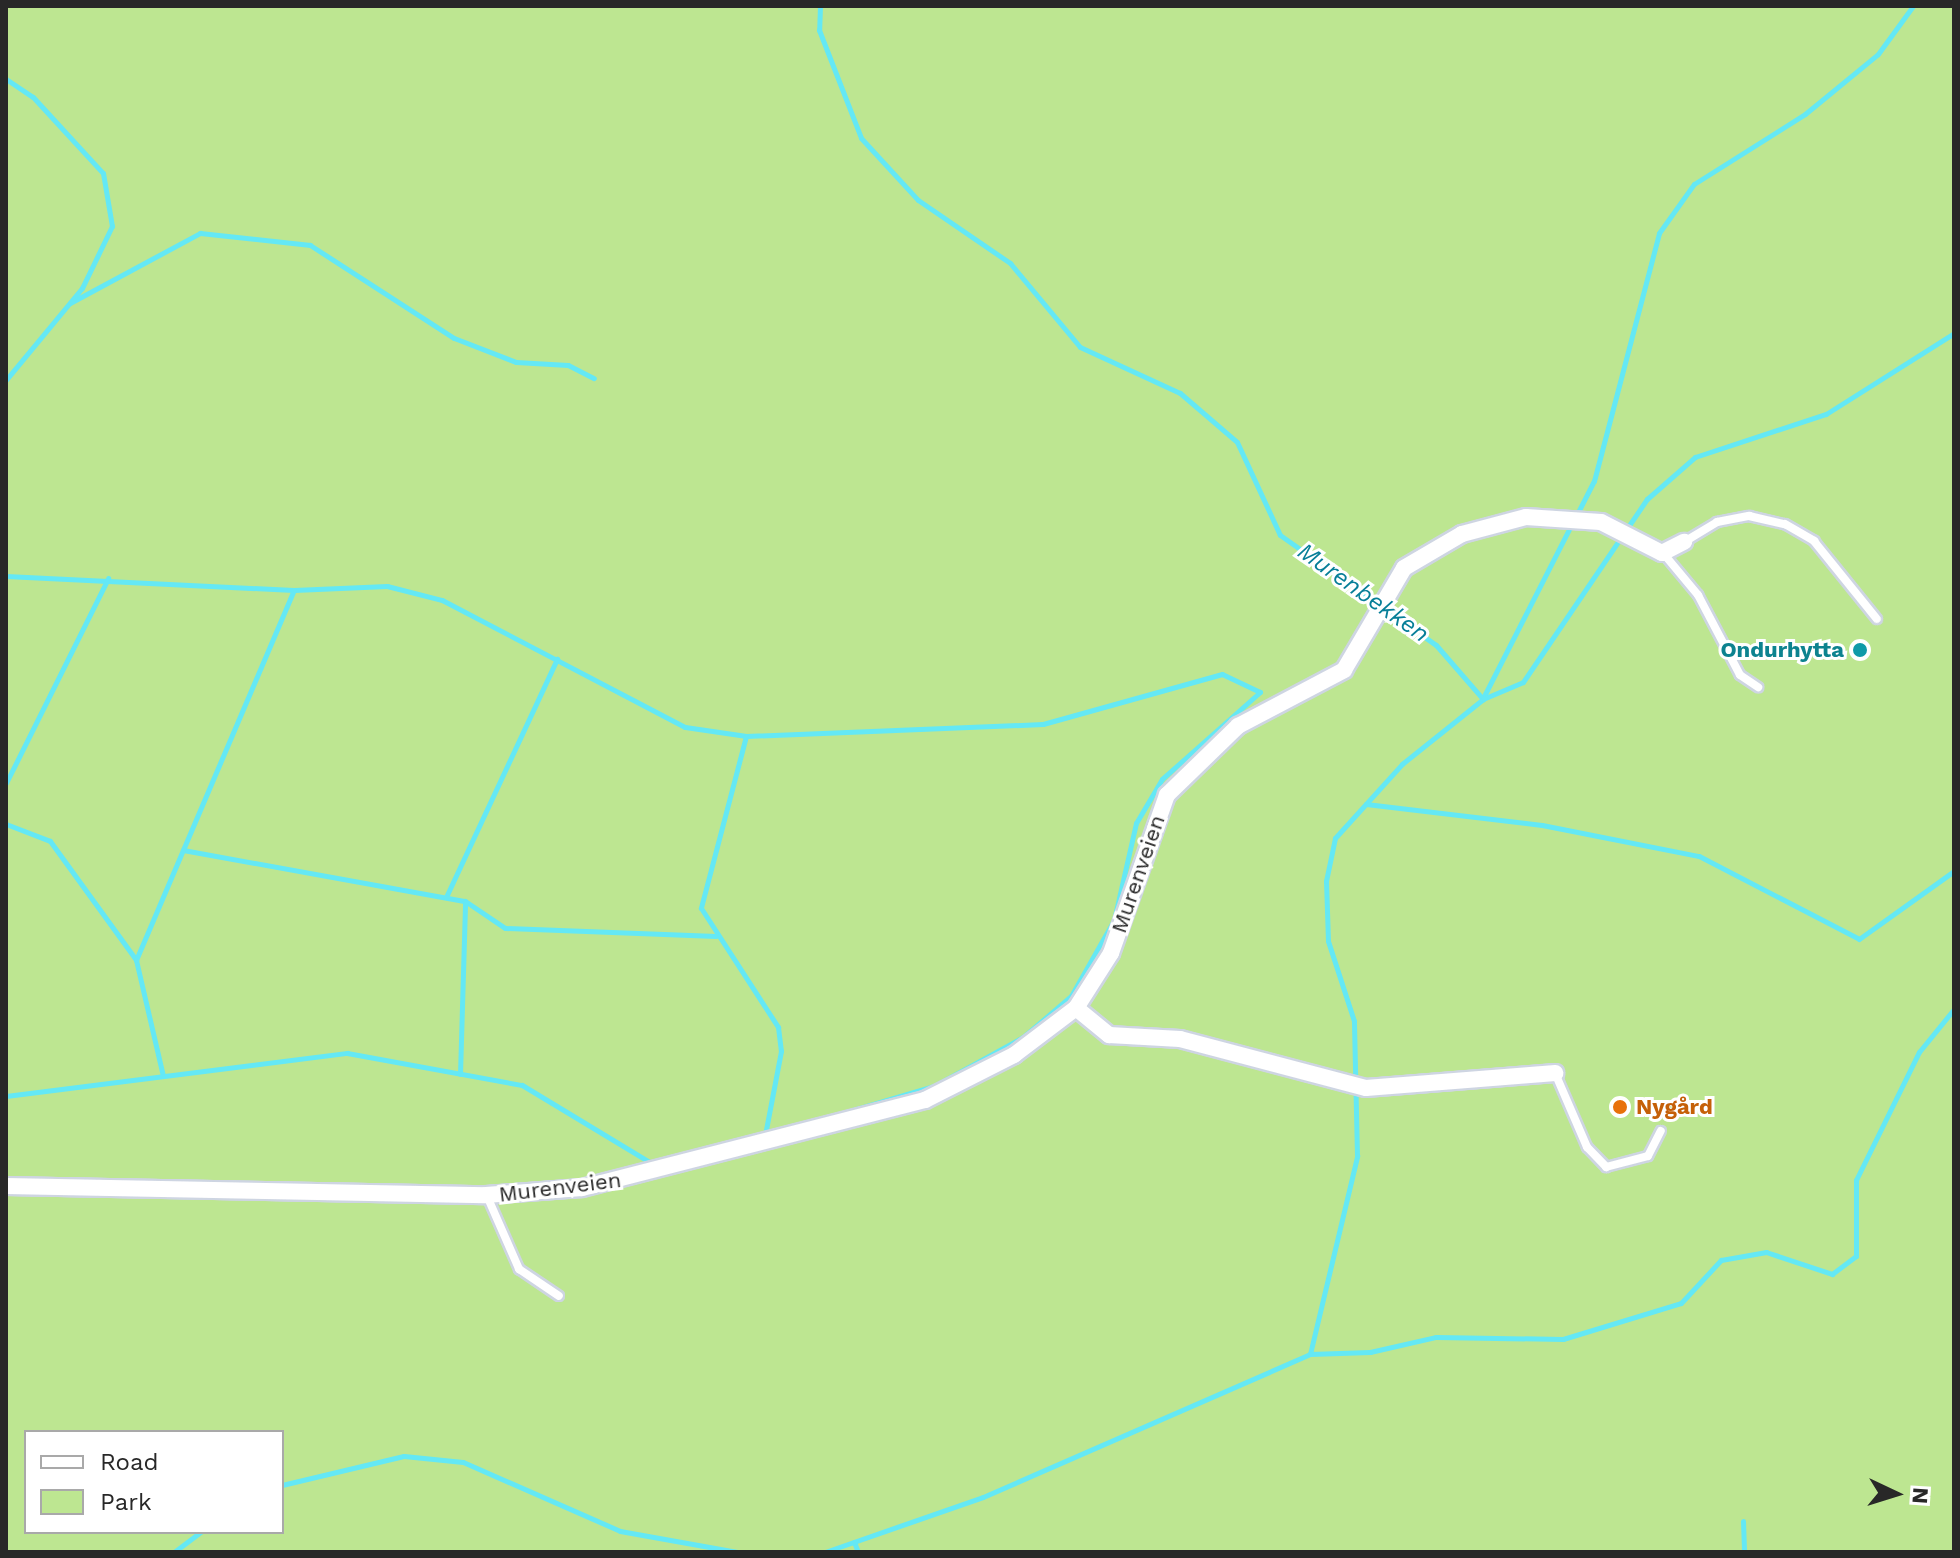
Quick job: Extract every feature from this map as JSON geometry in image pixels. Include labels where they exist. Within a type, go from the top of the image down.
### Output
[{"type":"street","name":"Murenveien","points":[[6,1186],[486,1195],[661,1173],[925,1100],[989,1070],[1076,1008],[1111,953],[1167,795],[1238,726],[1344,670],[1404,568],[1462,534],[1526,517],[1601,522],[1662,553]]},
{"type":"street","points":[[1662,553],[1684,542]]},
{"type":"street","points":[[1076,1008],[1109,1035],[1180,1039],[1366,1088],[1555,1073]]},
{"type":"lane","points":[[1684,542],[1717,522],[1749,516],[1785,524],[1814,541],[1877,619]]},
{"type":"lane","points":[[1662,553],[1698,595],[1740,675],[1758,687]]},
{"type":"lane","points":[[1555,1073],[1587,1147],[1606,1167],[1648,1156],[1661,1131]]},
{"type":"lane","points":[[486,1195],[519,1269],[559,1296]]},
{"type":"green space","points":[[6,6],[1954,6],[1954,1552],[6,1552]]},
{"type":"waterway","name":"Murenbekken","points":[[820,6],[819,30],[861,138],[918,200],[1010,263],[1080,347],[1180,393],[1237,442],[1280,535],[1436,645],[1483,699]]},
{"type":"waterway","points":[[1576,516],[1594,481],[1659,233],[1694,184],[1805,114],[1878,54],[1913,6]]},
{"type":"waterway","points":[[6,79],[33,97],[103,173],[112,226],[82,288],[6,380]]},
{"type":"waterway","points":[[70,303],[200,233],[310,245],[454,338],[516,362],[568,365],[594,378]]},
{"type":"waterway","points":[[1310,1354],[1357,1156],[1354,1021],[1328,941],[1326,881],[1335,838],[1402,764],[1483,699],[1523,682],[1647,499],[1695,457],[1826,414],[1954,333]]},
{"type":"waterway","points":[[1483,698],[1571,525]]},
{"type":"waterway","points":[[6,576],[294,590],[387,586],[442,600],[685,727],[746,736],[1043,724],[1222,674],[1260,692],[1162,779],[1136,823],[1114,920],[1071,996],[1023,1037],[934,1086],[836,1115]]},
{"type":"waterway","points":[[6,783],[108,578]]},
{"type":"waterway","points":[[136,960],[294,590]]},
{"type":"waterway","points":[[446,897],[557,659]]},
{"type":"waterway","points":[[746,736],[701,908],[778,1027],[781,1051],[765,1135]]},
{"type":"waterway","points":[[1366,804],[1542,825],[1699,856],[1859,939],[1954,871]]},
{"type":"waterway","points":[[6,824],[50,841],[136,960],[163,1076]]},
{"type":"waterway","points":[[183,850],[465,901],[505,928],[716,936]]},
{"type":"waterway","points":[[460,1074],[465,902]]},
{"type":"waterway","points":[[825,1552],[983,1497],[1310,1354],[1370,1352],[1436,1337],[1563,1339],[1681,1303],[1721,1260],[1766,1252],[1832,1274],[1856,1256],[1856,1180],[1919,1052],[1954,1009]]},
{"type":"waterway","points":[[6,1096],[347,1053],[522,1085],[653,1164]]},
{"type":"waterway","points":[[284,1485],[404,1456],[463,1462],[620,1531],[737,1552]]},
{"type":"waterway","points":[[1743,1521],[1744,1552]]},
{"type":"waterway","points":[[174,1552],[198,1534]]},
{"type":"waterway","points":[[854,1542],[858,1552]]},
{"type":"place","name":"Ondurhytta","points":[[1860,650]]},
{"type":"place","name":"Nygård","points":[[1620,1107]]}]
